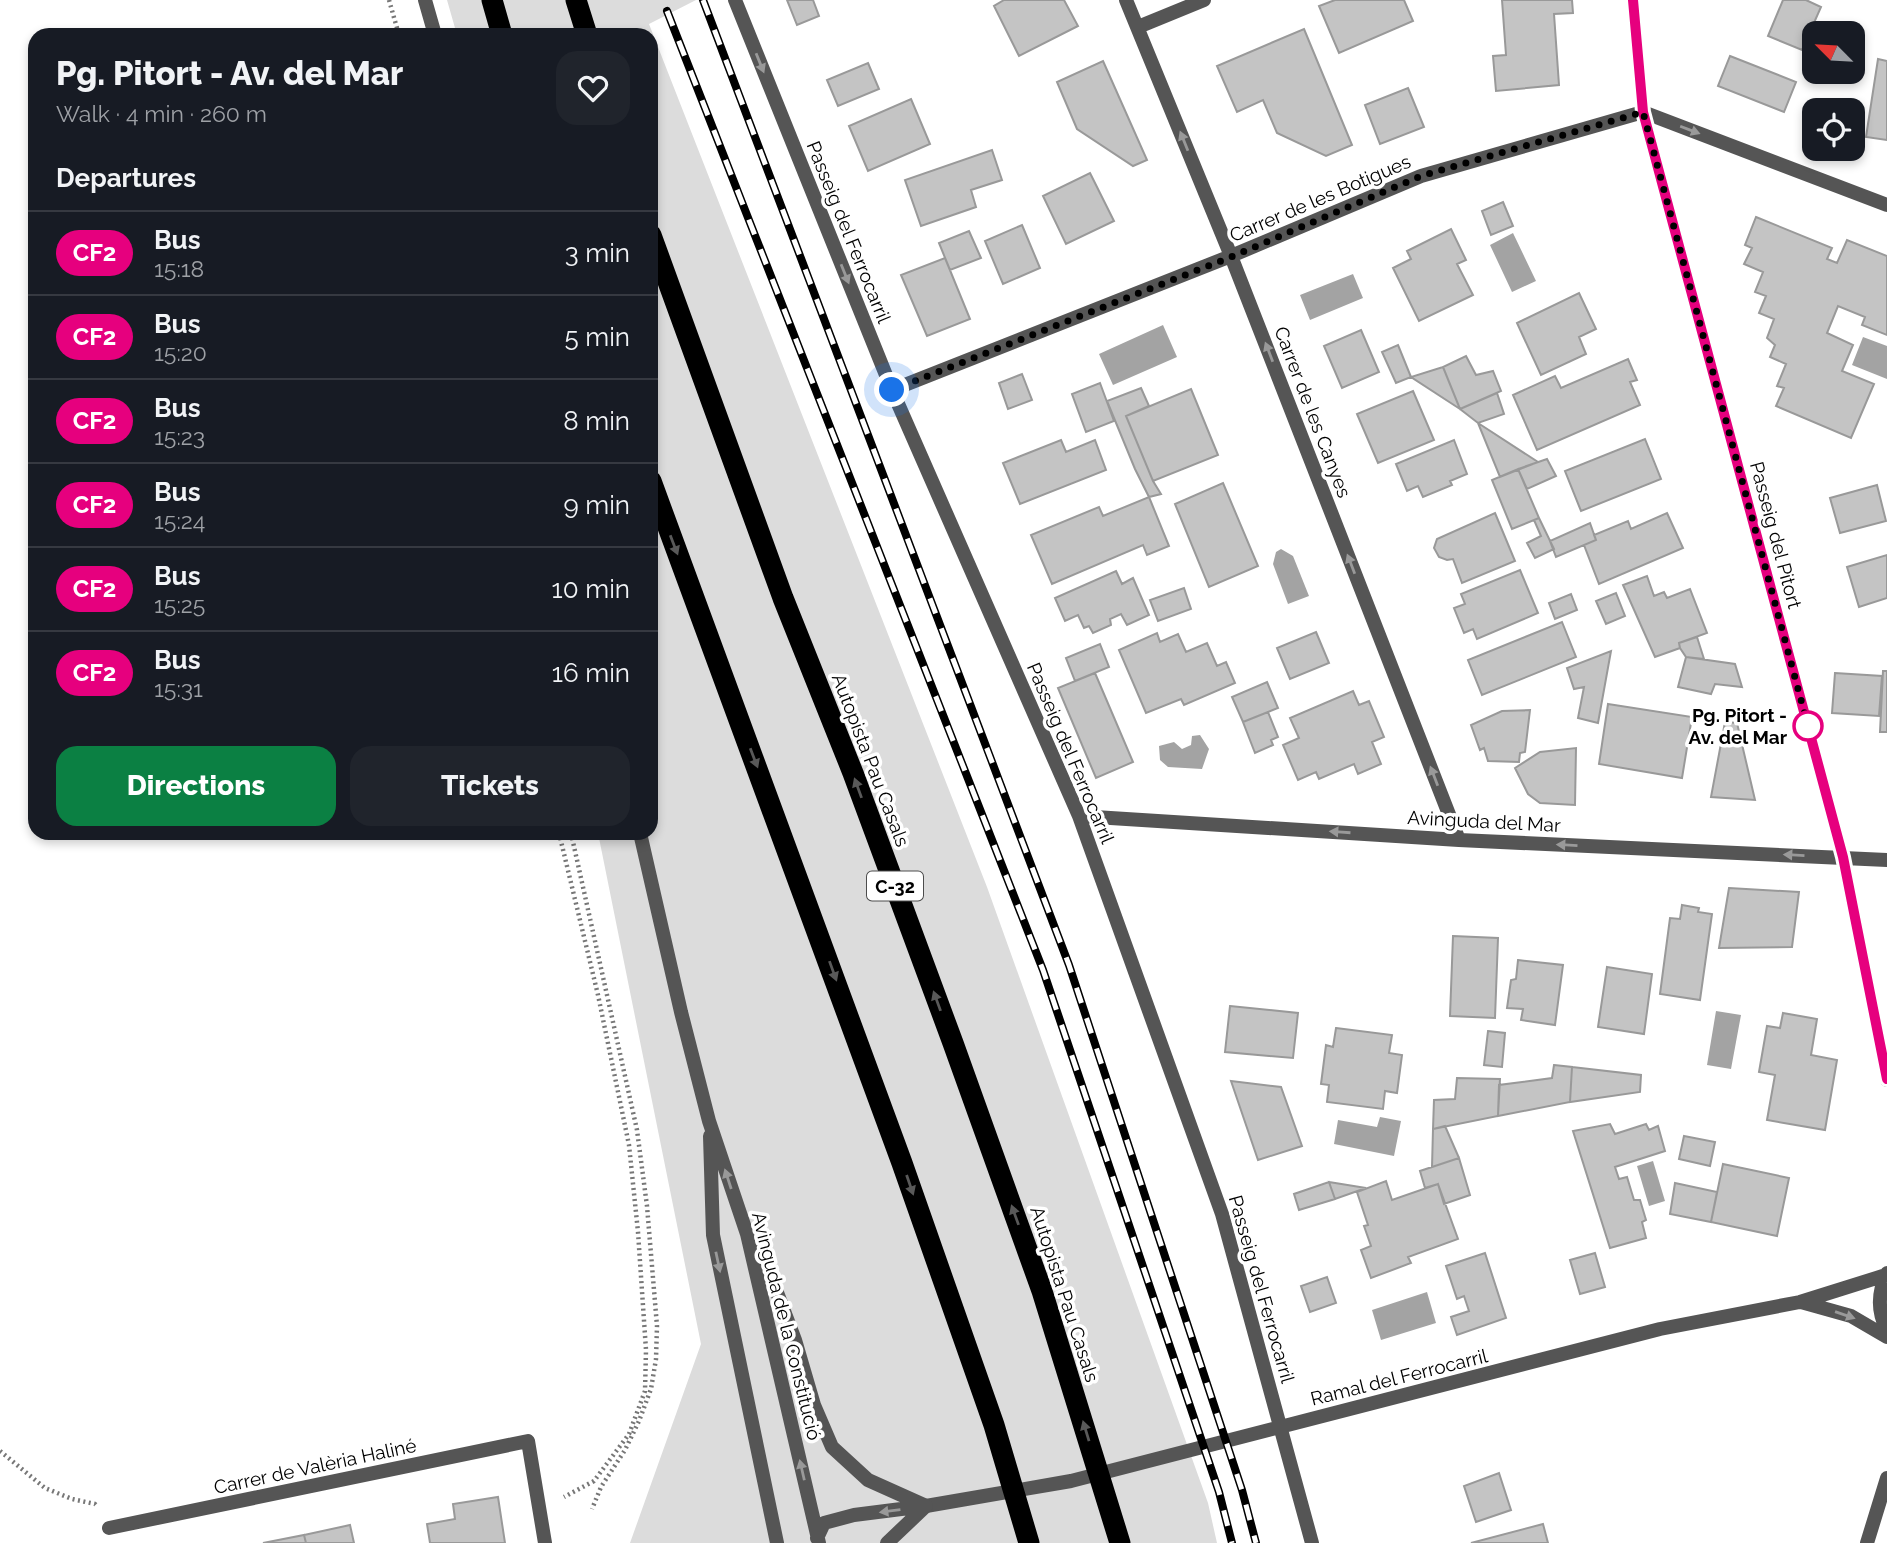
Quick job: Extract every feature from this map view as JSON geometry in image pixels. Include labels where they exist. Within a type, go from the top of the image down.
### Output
[{"type":"highway","points":[[492,0],[500,28]]},
{"type":"highway","points":[[576,0],[585,28]]},
{"type":"highway","name":"Autopista Pau Casals","points":[[658,254],[783,598],[853,773],[1042,1291],[1120,1543]]},
{"type":"highway","points":[[658,500],[907,1176],[994,1425],[1029,1543]]},
{"type":"street","points":[[425,0],[433,28]]},
{"type":"street","name":"Passeig del Ferrocarril","points":[[735,0],[892,390],[1079,816],[1222,1214],[1312,1543]]},
{"type":"street","name":"Carrer de les Canyes","points":[[1126,0],[1231,257],[1459,840]]},
{"type":"street","points":[[1138,27],[1203,0]]},
{"type":"street","name":"Passeig del Pitort","points":[[1633,0],[1643,112],[1843,857],[1887,1080]]},
{"type":"street","points":[[1643,112],[1887,205]]},
{"type":"street","name":"Carrer de les Botigues","points":[[892,390],[1231,257],[1421,176],[1643,112]]},
{"type":"street","name":"Avinguda del Mar","points":[[1079,816],[1459,840],[1887,860]]},
{"type":"street","name":"Avinguda de la Constitució","points":[[642,840],[709,1121],[747,1234],[817,1541]]},
{"type":"street","name":"Avinguda de la Constitució","points":[[709,1121],[713,1235],[777,1543]]},
{"type":"street","points":[[747,1234],[773,1282],[814,1405],[832,1447],[868,1480],[926,1506],[887,1543]]},
{"type":"street","points":[[1886,1274],[1880,1292],[1880,1310],[1887,1330]]},
{"type":"street","name":"Ramal del Ferrocarril","points":[[817,1541],[824,1523],[1071,1481],[1660,1329],[1800,1302],[1886,1274]]},
{"type":"street","points":[[1800,1302],[1851,1316],[1887,1337]]},
{"type":"street","name":"Carrer de Valèria Haliné","points":[[109,1528],[528,1441],[539,1510]]},
{"type":"street","points":[[1867,1543],[1887,1478]]},
{"type":"street","points":[[539,1510],[545,1543]]},
{"type":"path","points":[[389,0],[397,28]]},
{"type":"path","points":[[539,1510],[594,1480],[629,1434],[645,1391],[646,1350],[629,1145],[603,1019],[561,840]]},
{"type":"path","points":[[573,840],[637,1130],[647,1206],[657,1326],[656,1359],[651,1389],[634,1431],[601,1487],[592,1508]]},
{"type":"path","points":[[0,1451],[45,1488],[72,1499],[95,1504],[109,1528]]},
{"type":"shaded area","points":[[447,0],[696,0],[649,24],[651,28],[455,28]]},
{"type":"shaded area","points":[[658,47],[987,887],[1208,1503],[1217,1543],[630,1543],[701,1344],[599,840],[658,840]]},
{"type":"shaded area","points":[[1513,233],[1536,281],[1512,292],[1490,245]]},
{"type":"shaded area","points":[[1353,274],[1363,298],[1310,320],[1300,295]]},
{"type":"shaded area","points":[[1163,325],[1177,357],[1113,385],[1099,354]]},
{"type":"shaded area","points":[[1863,337],[1887,346],[1887,379],[1852,365]]},
{"type":"shaded area","points":[[1281,549],[1293,556],[1309,596],[1288,604],[1273,564],[1276,552]]},
{"type":"shaded area","points":[[1200,735],[1209,749],[1202,769],[1168,767],[1160,760],[1159,746],[1174,742],[1182,749],[1191,745],[1192,736]]},
{"type":"shaded area","points":[[1716,1011],[1741,1015],[1731,1069],[1707,1065]]},
{"type":"shaded area","points":[[1380,1117],[1401,1121],[1394,1156],[1334,1144],[1338,1120],[1377,1127]]},
{"type":"shaded area","points":[[1653,1161],[1665,1201],[1649,1206],[1637,1166]]},
{"type":"shaded area","points":[[1427,1292],[1436,1323],[1381,1340],[1372,1310]]},
{"type":"building","points":[[787,0],[813,0],[819,16],[797,25]]},
{"type":"building","points":[[1004,0],[1064,0],[1078,26],[1019,56],[994,6]]},
{"type":"building","points":[[1335,0],[1404,0],[1413,21],[1339,53],[1319,6]]},
{"type":"building","points":[[1502,0],[1572,0],[1573,13],[1554,14],[1559,85],[1496,91],[1493,56],[1506,55]]},
{"type":"building","points":[[1783,0],[1806,0],[1821,7],[1815,21],[1802,21],[1802,50],[1768,36]]},
{"type":"building","points":[[1304,29],[1352,145],[1326,156],[1277,133],[1263,100],[1237,112],[1217,66]]},
{"type":"building","points":[[1730,56],[1796,82],[1784,112],[1718,86]]},
{"type":"building","points":[[1878,59],[1887,61],[1887,140],[1866,137]]},
{"type":"building","points":[[1103,61],[1147,160],[1133,166],[1077,129],[1057,82]]},
{"type":"building","points":[[868,63],[879,89],[838,106],[827,80]]},
{"type":"building","points":[[1408,88],[1424,127],[1380,144],[1365,105]]},
{"type":"building","points":[[911,99],[930,144],[868,171],[849,126]]},
{"type":"building","points":[[992,150],[1002,180],[971,190],[976,207],[921,226],[905,180]]},
{"type":"building","points":[[1090,173],[1114,221],[1066,244],[1043,196]]},
{"type":"building","points":[[1503,202],[1513,226],[1491,235],[1482,211]]},
{"type":"building","points":[[1756,217],[1832,248],[1827,259],[1837,263],[1847,240],[1887,256],[1887,335],[1862,325],[1865,317],[1838,306],[1827,333],[1853,345],[1842,371],[1874,384],[1851,438],[1776,406],[1784,388],[1777,386],[1786,364],[1770,357],[1775,345],[1767,338],[1774,319],[1759,313],[1766,296],[1755,292],[1763,272],[1744,264],[1752,248],[1745,245]]},
{"type":"building","points":[[1022,225],[1040,268],[1003,284],[985,241]]},
{"type":"building","points":[[1451,229],[1466,260],[1457,264],[1473,295],[1419,321],[1393,268],[1411,259],[1407,251]]},
{"type":"building","points":[[969,231],[981,258],[950,270],[939,243]]},
{"type":"building","points":[[945,258],[970,319],[927,336],[901,275]]},
{"type":"building","points":[[1579,293],[1596,329],[1579,337],[1586,354],[1541,375],[1517,323]]},
{"type":"building","points":[[1361,330],[1379,372],[1342,388],[1324,346]]},
{"type":"building","points":[[1398,345],[1411,377],[1396,383],[1382,352]]},
{"type":"building","points":[[1466,356],[1476,375],[1493,371],[1501,391],[1460,409],[1443,367]]},
{"type":"building","points":[[1628,359],[1637,380],[1630,382],[1640,405],[1537,450],[1513,395],[1555,376],[1561,388]]},
{"type":"building","points":[[1443,367],[1460,409],[1411,377]]},
{"type":"building","points":[[1022,374],[1032,400],[1008,409],[999,383]]},
{"type":"building","points":[[1100,383],[1114,421],[1086,432],[1072,394]]},
{"type":"building","points":[[1141,388],[1149,406],[1126,416],[1161,494],[1149,497],[1107,401]]},
{"type":"building","points":[[1191,389],[1218,455],[1153,481],[1126,416]]},
{"type":"building","points":[[1413,391],[1434,440],[1378,463],[1357,414]]},
{"type":"building","points":[[1497,393],[1504,414],[1478,423],[1460,409]]},
{"type":"building","points":[[1478,423],[1538,462],[1500,477]]},
{"type":"building","points":[[1645,439],[1661,479],[1581,511],[1565,471]]},
{"type":"building","points":[[1061,440],[1066,452],[1095,440],[1106,470],[1020,504],[1003,463]]},
{"type":"building","points":[[1454,440],[1467,474],[1450,481],[1452,485],[1423,497],[1418,486],[1407,491],[1396,464]]},
{"type":"building","points":[[1547,459],[1556,476],[1527,489],[1518,469]]},
{"type":"building","points":[[1518,469],[1539,518],[1512,529],[1492,480]]},
{"type":"building","points":[[1223,483],[1258,566],[1209,587],[1175,504]]},
{"type":"building","points":[[1877,485],[1886,521],[1840,533],[1830,498]]},
{"type":"building","points":[[1149,497],[1169,546],[1147,555],[1143,545],[1052,584],[1031,535],[1099,507],[1103,516]]},
{"type":"building","points":[[1495,513],[1515,561],[1462,583],[1453,559],[1439,557],[1434,548],[1437,539]]},
{"type":"building","points":[[1667,513],[1683,548],[1599,584],[1584,545],[1596,540],[1594,535],[1628,521],[1631,529]]},
{"type":"building","points":[[1539,518],[1554,549],[1535,558],[1527,543],[1541,536],[1534,520]]},
{"type":"building","points":[[1590,523],[1596,540],[1556,557],[1550,541]]},
{"type":"building","points":[[1887,555],[1887,598],[1859,607],[1847,567]]},
{"type":"building","points":[[1520,570],[1538,613],[1477,639],[1473,629],[1464,633],[1454,608],[1465,604],[1461,594]]},
{"type":"building","points":[[1116,571],[1122,584],[1133,578],[1149,615],[1127,625],[1121,614],[1110,619],[1111,625],[1093,633],[1089,626],[1084,628],[1078,615],[1065,621],[1055,598]]},
{"type":"building","points":[[1647,576],[1654,596],[1664,592],[1667,598],[1690,589],[1707,633],[1679,643],[1680,648],[1655,657],[1623,585]]},
{"type":"building","points":[[1184,588],[1191,609],[1158,621],[1150,600]]},
{"type":"building","points":[[1616,593],[1625,616],[1606,624],[1596,601]]},
{"type":"building","points":[[1571,594],[1577,610],[1555,619],[1549,603]]},
{"type":"building","points":[[1562,622],[1576,657],[1482,695],[1468,660]]},
{"type":"building","points":[[1316,632],[1329,663],[1290,679],[1277,648]]},
{"type":"building","points":[[1157,633],[1160,642],[1178,634],[1186,652],[1207,643],[1217,666],[1226,662],[1235,683],[1184,705],[1181,699],[1146,713],[1119,650]]},
{"type":"building","points":[[1697,637],[1704,659],[1686,657],[1680,648],[1679,643]]},
{"type":"building","points":[[1100,644],[1109,667],[1075,681],[1066,658]]},
{"type":"building","points":[[1611,651],[1598,723],[1578,718],[1584,687],[1574,689],[1567,668]]},
{"type":"building","points":[[1686,657],[1735,664],[1742,687],[1715,684],[1711,694],[1678,687]]},
{"type":"building","points":[[1883,671],[1887,671],[1887,732],[1880,732]]},
{"type":"building","points":[[1095,673],[1133,762],[1096,778],[1058,688]]},
{"type":"building","points":[[1835,673],[1882,676],[1879,716],[1832,713]]},
{"type":"building","points":[[1267,682],[1278,708],[1243,722],[1232,697]]},
{"type":"building","points":[[1353,691],[1359,705],[1369,701],[1384,737],[1372,742],[1381,764],[1358,774],[1354,764],[1319,779],[1316,772],[1298,780],[1283,745],[1299,738],[1290,718]]},
{"type":"building","points":[[1608,704],[1692,717],[1682,778],[1599,764]]},
{"type":"building","points":[[1530,710],[1525,752],[1520,753],[1519,762],[1488,761],[1484,748],[1480,750],[1471,725],[1502,711]]},
{"type":"building","points":[[1268,712],[1278,737],[1271,740],[1273,745],[1255,753],[1243,722]]},
{"type":"building","points":[[1725,722],[1737,723],[1755,800],[1711,797]]},
{"type":"building","points":[[1576,748],[1575,805],[1540,803],[1528,794],[1515,768],[1540,752]]},
{"type":"building","points":[[1729,888],[1799,892],[1792,947],[1719,948]]},
{"type":"building","points":[[1682,905],[1699,908],[1698,912],[1712,914],[1700,1000],[1660,994],[1670,918],[1680,919]]},
{"type":"building","points":[[1453,936],[1498,938],[1495,1018],[1450,1016]]},
{"type":"building","points":[[1518,960],[1563,965],[1555,1025],[1521,1020],[1523,1009],[1507,1008],[1511,980],[1516,979]]},
{"type":"building","points":[[1607,967],[1652,974],[1644,1034],[1598,1027]]},
{"type":"building","points":[[1230,1006],[1298,1013],[1293,1058],[1225,1052]]},
{"type":"building","points":[[1783,1013],[1817,1019],[1811,1055],[1837,1060],[1825,1130],[1767,1120],[1775,1075],[1759,1072],[1767,1026],[1780,1028]]},
{"type":"building","points":[[1336,1028],[1392,1035],[1389,1053],[1402,1055],[1397,1093],[1385,1091],[1383,1109],[1327,1102],[1329,1085],[1321,1084],[1326,1045],[1333,1047]]},
{"type":"building","points":[[1488,1031],[1505,1033],[1502,1067],[1484,1065]]},
{"type":"building","points":[[1554,1065],[1572,1067],[1570,1102],[1498,1116],[1499,1085],[1552,1078]]},
{"type":"building","points":[[1572,1067],[1641,1075],[1640,1092],[1570,1102]]},
{"type":"building","points":[[1457,1078],[1500,1079],[1498,1116],[1433,1129],[1434,1100],[1455,1099]]},
{"type":"building","points":[[1231,1081],[1281,1087],[1302,1146],[1258,1160]]},
{"type":"building","points":[[1610,1124],[1615,1134],[1646,1124],[1649,1130],[1658,1126],[1665,1151],[1615,1167],[1619,1179],[1627,1177],[1634,1200],[1640,1200],[1646,1220],[1642,1222],[1646,1238],[1610,1248],[1573,1131]]},
{"type":"building","points":[[1445,1126],[1459,1158],[1432,1167],[1433,1129]]},
{"type":"building","points":[[1684,1136],[1715,1142],[1710,1166],[1679,1159]]},
{"type":"building","points":[[1459,1158],[1470,1195],[1444,1204],[1438,1184],[1425,1188],[1420,1171]]},
{"type":"building","points":[[1723,1164],[1789,1178],[1777,1236],[1711,1222]]},
{"type":"building","points":[[1386,1181],[1392,1200],[1438,1184],[1458,1239],[1408,1257],[1411,1263],[1371,1278],[1361,1250],[1371,1246],[1364,1226],[1368,1225],[1357,1192]]},
{"type":"building","points":[[1329,1182],[1335,1199],[1299,1210],[1294,1194]]},
{"type":"building","points":[[1329,1182],[1366,1188],[1335,1199]]},
{"type":"building","points":[[1675,1183],[1717,1192],[1711,1222],[1670,1214]]},
{"type":"building","points":[[1485,1253],[1506,1318],[1457,1335],[1451,1317],[1469,1311],[1464,1296],[1457,1299],[1446,1266]]},
{"type":"building","points":[[1595,1253],[1605,1287],[1580,1294],[1570,1260]]},
{"type":"building","points":[[1327,1277],[1336,1303],[1310,1312],[1301,1286]]},
{"type":"building","points":[[1499,1473],[1511,1510],[1476,1522],[1464,1486]]},
{"type":"building","points":[[498,1497],[505,1543],[430,1543],[427,1524],[455,1519],[453,1504]]},
{"type":"building","points":[[1543,1524],[1548,1543],[1471,1543]]},
{"type":"building","points":[[350,1525],[354,1543],[306,1543],[304,1535]]},
{"type":"building","points":[[304,1535],[306,1543],[263,1543]]},
{"type":"railway","points":[[703,0],[1069,965],[1242,1490],[1256,1543]]},
{"type":"railway","points":[[667,11],[1043,970],[1219,1492],[1232,1543]]},
{"type":"bus line","name":"CF2","points":[[1633,0],[1643,112],[1843,857],[1887,1079]]},
{"type":"place","name":"Pg. Pitort - Av. del Mar","points":[[1808,726]]},
{"type":"route","points":[[892,390],[1231,257],[1421,176],[1643,112],[1808,726]]}]
